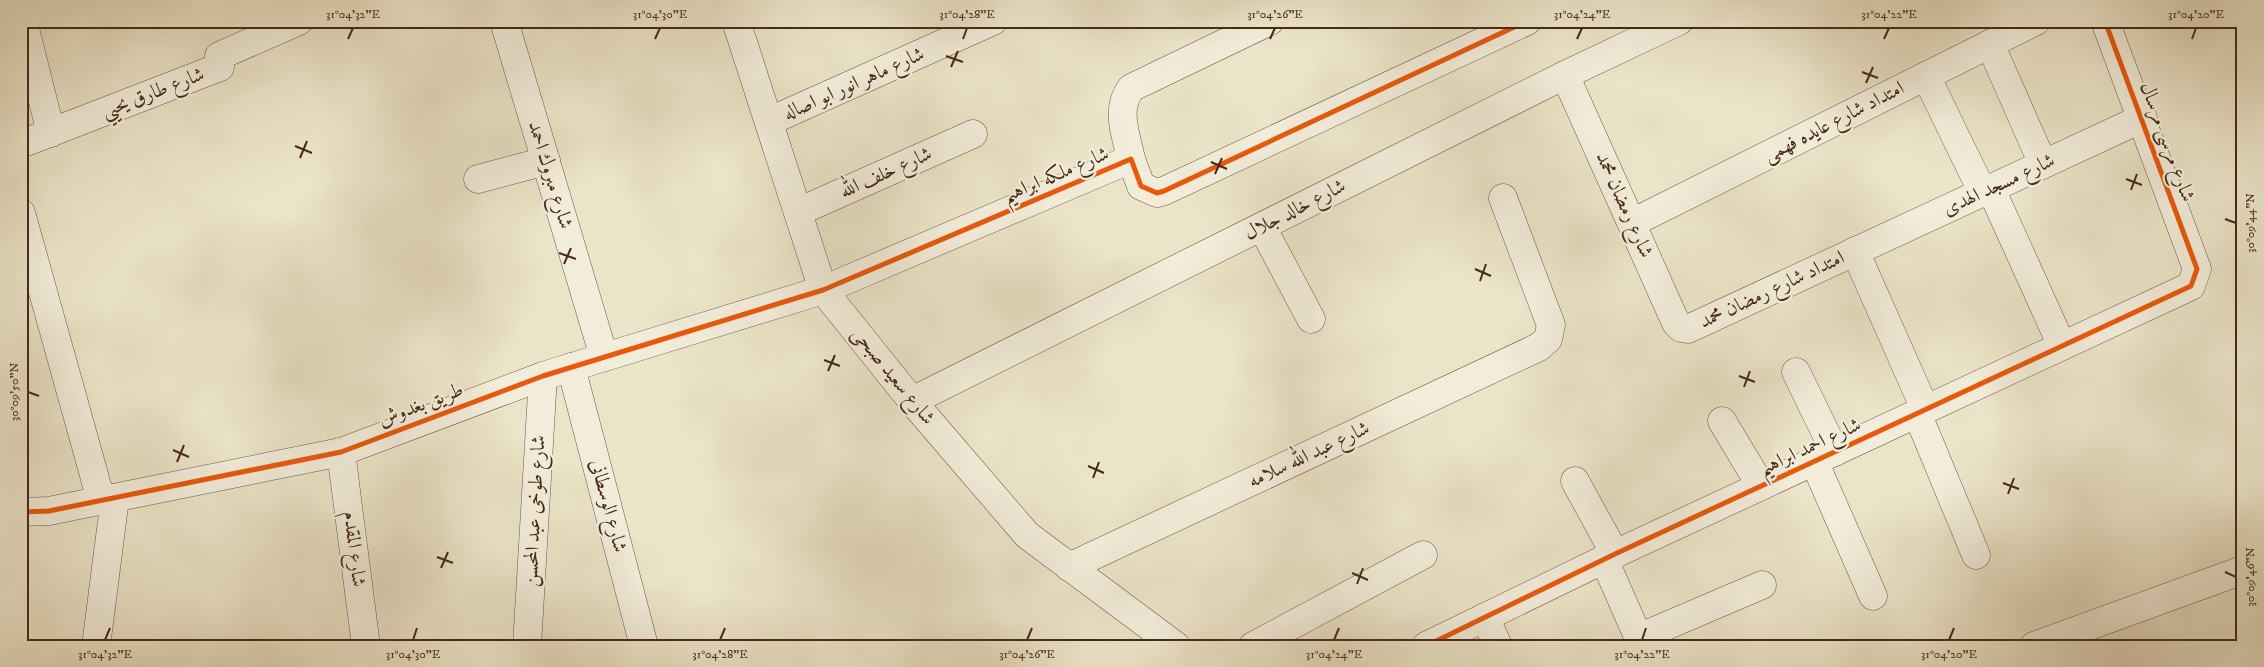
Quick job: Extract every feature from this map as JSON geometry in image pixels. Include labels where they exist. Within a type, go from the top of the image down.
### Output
[{"type":"street","points":[[23,21],[51,133]]},
{"type":"street","name":"شارع طارق يحيي","points":[[21,144],[220,67],[219,56],[299,21]]},
{"type":"street","name":"شارع مبروك احمد","points":[[504,21],[604,357]]},
{"type":"street","name":"شارع سعيد صبحى","points":[[736,21],[823,290],[912,401],[1027,535],[1176,646]]},
{"type":"street","name":"شارع ماهر انور ابو اصاله","points":[[770,122],[993,21]]},
{"type":"street","points":[[1131,159],[1121,107],[1124,98],[1131,88],[1270,21]]},
{"type":"street","name":"شارع ملكه ابراهيم","points":[[823,290],[1131,159],[1141,186],[1157,193],[1164,191],[1527,21]]},
{"type":"street","name":"شارع خالد جلال","points":[[912,401],[1565,75],[1679,21]]},
{"type":"street","name":"امتداد شارع عايده فهمى","points":[[1632,223],[2036,21]]},
{"type":"street","name":"شارع مرسى مرسال","points":[[2110,23],[2198,268]]},
{"type":"street","points":[[1990,44],[2043,164]]},
{"type":"street","name":"شارع رمضان محمد","points":[[1565,75],[1676,323],[1681,328],[1688,329]]},
{"type":"street","points":[[1926,76],[1987,191],[2062,346]]},
{"type":"street","name":"شارع مسجد الهدى","points":[[1856,251],[2143,118]]},
{"type":"street","name":"شارع خلف الله","points":[[798,212],[973,134]]},
{"type":"street","points":[[478,179],[546,161]]},
{"type":"street","name":"شارع عبد الله سلامه","points":[[1068,567],[1539,347],[1548,340],[1551,325],[1503,198]]},
{"type":"street","points":[[21,213],[108,499],[96,646]]},
{"type":"street","points":[[1262,227],[1311,319]]},
{"type":"street","points":[[1856,251],[1921,411],[1976,555]]},
{"type":"street","name":"امتداد شارع رمضان محمد","points":[[1688,329],[1856,251]]},
{"type":"street","name":"شارع احمد ابراهيم","points":[[1426,646],[1609,557],[2191,286],[2198,268]]},
{"type":"street","name":"طريق بغدوش","points":[[21,512],[49,511],[341,452],[543,376],[823,290]]},
{"type":"street","name":"شارع الوسطانى","points":[[572,367],[644,646]]},
{"type":"street","points":[[1796,372],[1873,596]]},
{"type":"street","name":"شارع طوخى عبد المحسن","points":[[527,646],[543,376]]},
{"type":"street","points":[[1722,421],[1761,486]]},
{"type":"street","name":"شارع المقدم","points":[[341,452],[366,646]]},
{"type":"street","points":[[1575,481],[1609,557],[1640,642],[1762,585]]},
{"type":"street","points":[[1253,646],[1424,555]]},
{"type":"street","points":[[2034,646],[2243,570]]},
{"type":"street","points":[[1485,617],[1498,646]]},
{"type":"cycle path","points":[[21,512],[49,511],[341,452],[543,376],[823,290],[1131,159],[1141,186],[1157,193],[1164,191],[1527,21]]},
{"type":"cycle path","points":[[1426,646],[1615,554],[2191,286],[2197,269],[2105,21]]}]
